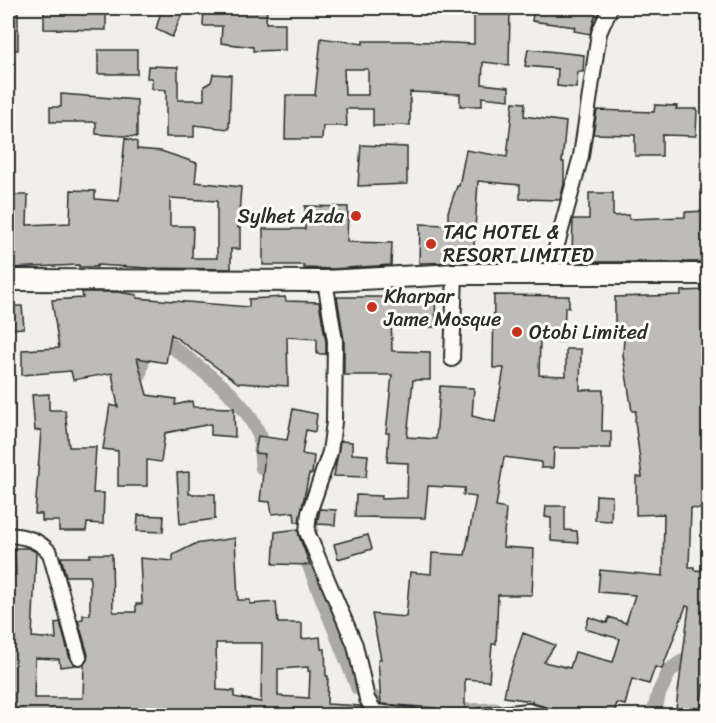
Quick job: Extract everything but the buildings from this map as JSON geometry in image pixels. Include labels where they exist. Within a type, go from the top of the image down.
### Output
[{"type":"highway","points":[[8,280],[325,280],[455,274],[708,274]]},
{"type":"street","points":[[549,274],[581,156],[599,33],[610,8]]},
{"type":"street","points":[[452,358],[455,274]]},
{"type":"street","points":[[325,280],[335,341],[334,422],[330,452],[309,513],[307,532],[355,645],[367,699],[375,712],[412,716]]},
{"type":"street","points":[[8,535],[41,542],[50,553],[79,657]]},
{"type":"street","points":[[480,716],[528,711],[547,716]]},
{"type":"waterway","points":[[126,374],[139,376],[147,336],[167,342],[227,390],[248,414],[260,436],[262,467],[313,501],[308,562],[358,688],[382,703],[400,705]]},
{"type":"waterway","points":[[653,716],[659,693],[670,670],[688,658],[708,665]]},
{"type":"waterway","points":[[444,709],[495,710]]},
{"type":"place","name":"Sylhet Azda","points":[[356,216]]},
{"type":"place","name":"TAC HOTEL & RESORT LIMITED","points":[[431,244]]},
{"type":"place","name":"Kharpar Jame Mosque","points":[[372,307]]},
{"type":"place","name":"Otobi Limited","points":[[517,332]]}]
